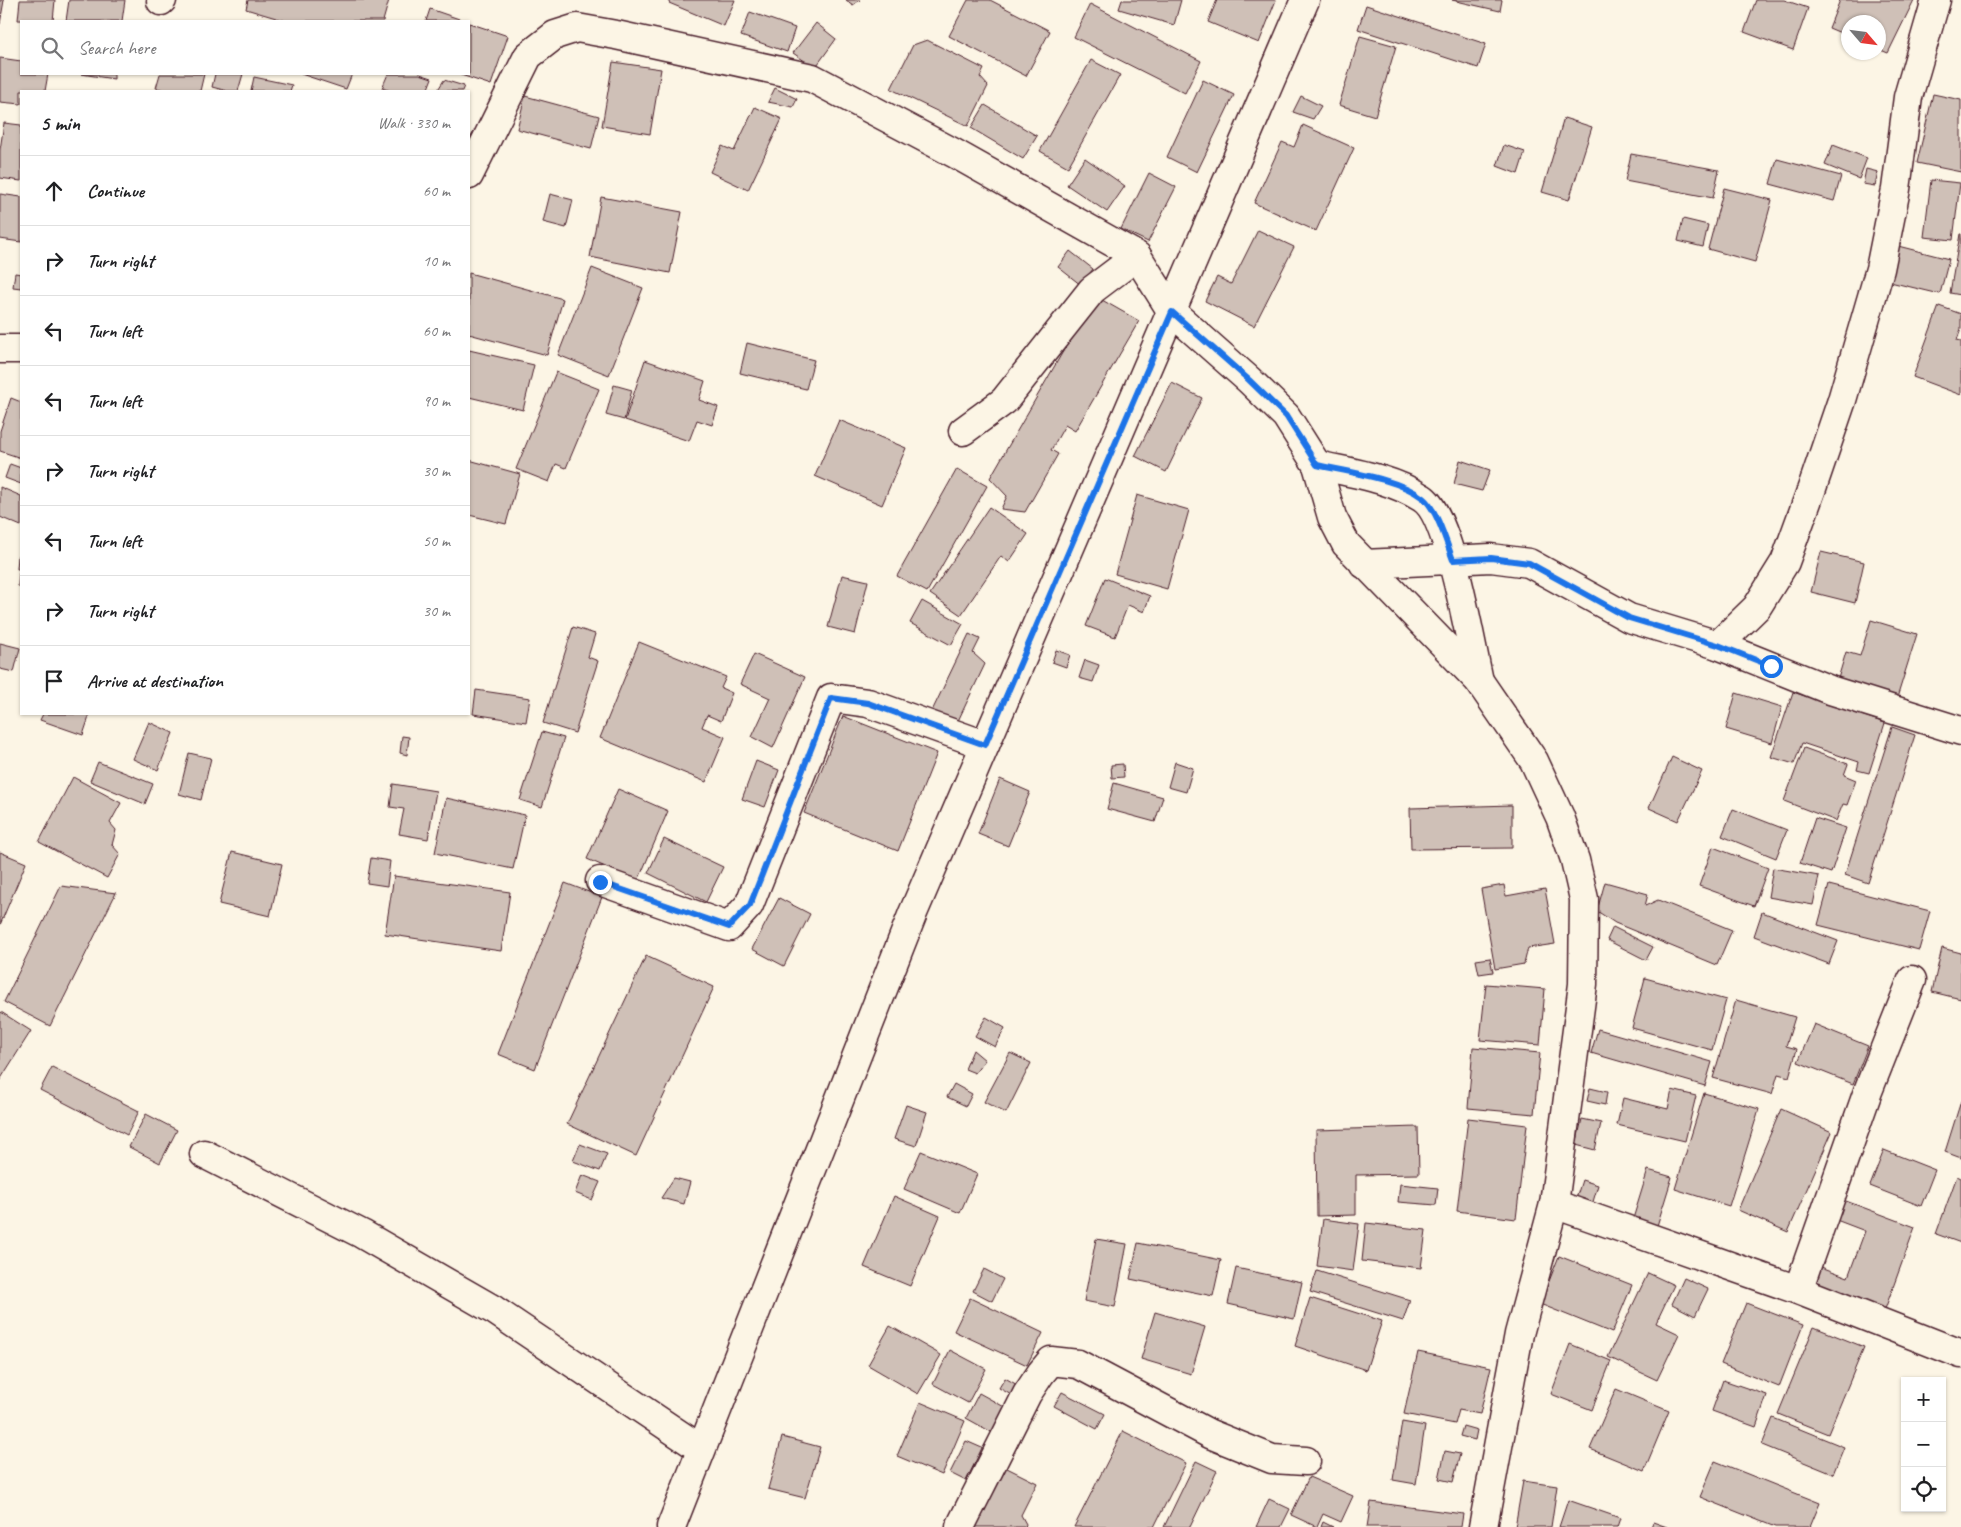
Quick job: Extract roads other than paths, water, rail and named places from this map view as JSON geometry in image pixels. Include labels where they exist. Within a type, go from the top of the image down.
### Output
[{"type":"street","points":[[671,1527],[913,913],[1305,0]]},
{"type":"street","points":[[1718,645],[1757,606],[1785,562],[1842,400],[1880,269],[1896,189],[1908,97],[1936,0]]},
{"type":"street","points":[[470,173],[528,56],[555,35],[578,28],[812,78],[954,153],[1137,256],[1172,312],[1249,380],[1286,416],[1317,465],[1332,517],[1346,544],[1479,681],[1534,761],[1560,817],[1575,860],[1584,899],[1583,984],[1554,1204],[1519,1334],[1483,1527]]},
{"type":"street","points":[[963,431],[1004,401],[1092,290],[1137,256]]},
{"type":"street","points":[[0,349],[20,349]]},
{"type":"street","points":[[1317,465],[1394,484],[1424,499],[1442,527],[1453,560],[1479,681]]},
{"type":"street","points":[[1364,564],[1491,558],[1529,563],[1629,618],[1718,645],[1830,690],[1961,731]]},
{"type":"street","points":[[600,882],[729,927],[750,905],[831,698],[868,703],[985,745]]},
{"type":"street","points":[[1798,1290],[1868,1091],[1912,980]]},
{"type":"street","points":[[204,1154],[362,1234],[494,1310],[701,1449]]},
{"type":"street","points":[[1554,1204],[1798,1290],[1961,1354]]},
{"type":"street","points":[[960,1527],[1028,1394],[1040,1373],[1051,1361],[1078,1364],[1210,1434],[1272,1459],[1306,1461]]}]
